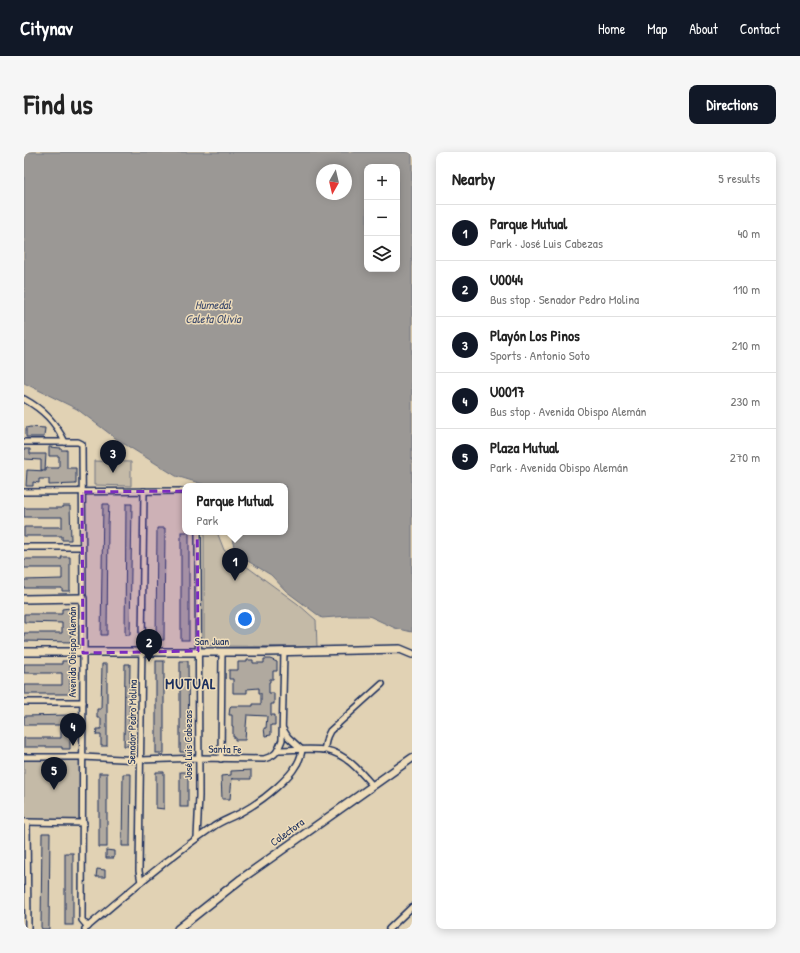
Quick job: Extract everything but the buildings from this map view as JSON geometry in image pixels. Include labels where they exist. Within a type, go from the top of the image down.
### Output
[{"type":"street","points":[[24,399],[54,422],[65,442],[24,442]]},
{"type":"street","name":"Avenida Obispo Alemán","points":[[65,442],[78,442],[82,444],[83,448],[82,548],[84,822],[82,920],[86,928]]},
{"type":"street","name":"Senador Pedro Molina","points":[[141,882],[139,871],[144,491]]},
{"type":"street","points":[[24,492],[182,491]]},
{"type":"street","name":"José Luis Cabezas","points":[[197,838],[198,535]]},
{"type":"street","points":[[24,547],[82,548]]},
{"type":"street","points":[[24,599],[83,598]]},
{"type":"street","name":"San Juan","points":[[24,652],[284,652],[400,649],[412,654]]},
{"type":"street","points":[[221,759],[222,652]]},
{"type":"street","points":[[284,652],[282,740],[278,750],[324,750],[337,754],[347,760],[373,786]]},
{"type":"street","points":[[324,750],[330,731],[382,684]]},
{"type":"street","points":[[24,702],[83,702]]},
{"type":"street","points":[[282,729],[288,738],[302,750]]},
{"type":"street","name":"Santa Fe","points":[[24,757],[83,757],[141,760],[198,758],[264,759],[274,756],[278,750]]},
{"type":"street","points":[[86,928],[197,838],[215,825],[262,800],[278,786],[298,764],[302,750]]},
{"type":"street","name":"Colectora","points":[[178,929],[235,883],[412,758]]},
{"type":"street","points":[[28,929],[25,822],[84,822]]},
{"type":"street","points":[[389,929],[412,907]]},
{"type":"highlighted area","points":[[189,491],[197,498],[198,651],[83,653],[82,492]]},
{"type":"shaded area","points":[[94,461],[131,462],[131,486],[94,485]]},
{"type":"shaded area","points":[[204,535],[218,535],[224,550],[298,604],[316,620],[317,647],[214,646],[204,644]]},
{"type":"shaded area","points":[[24,757],[83,757],[84,823],[24,822]]},
{"type":"water","name":"Humedal Caleta Olivia","points":[[24,152],[412,152],[412,632],[395,628],[369,616],[322,618],[286,591],[271,575],[236,554],[231,535],[288,535],[288,483],[199,483],[176,476],[118,440],[77,409],[24,383]]},
{"type":"place","name":"Playón Los Pinos","points":[[113,473]]},
{"type":"place","name":"Parque Mutual","points":[[235,581]]},
{"type":"place","name":"U0044","points":[[149,662]]},
{"type":"place","name":"U0017","points":[[73,746]]},
{"type":"place","name":"Plaza Mutual","points":[[54,790]]},
{"type":"district","name":"MUTUAL","points":[[191,684]]}]
